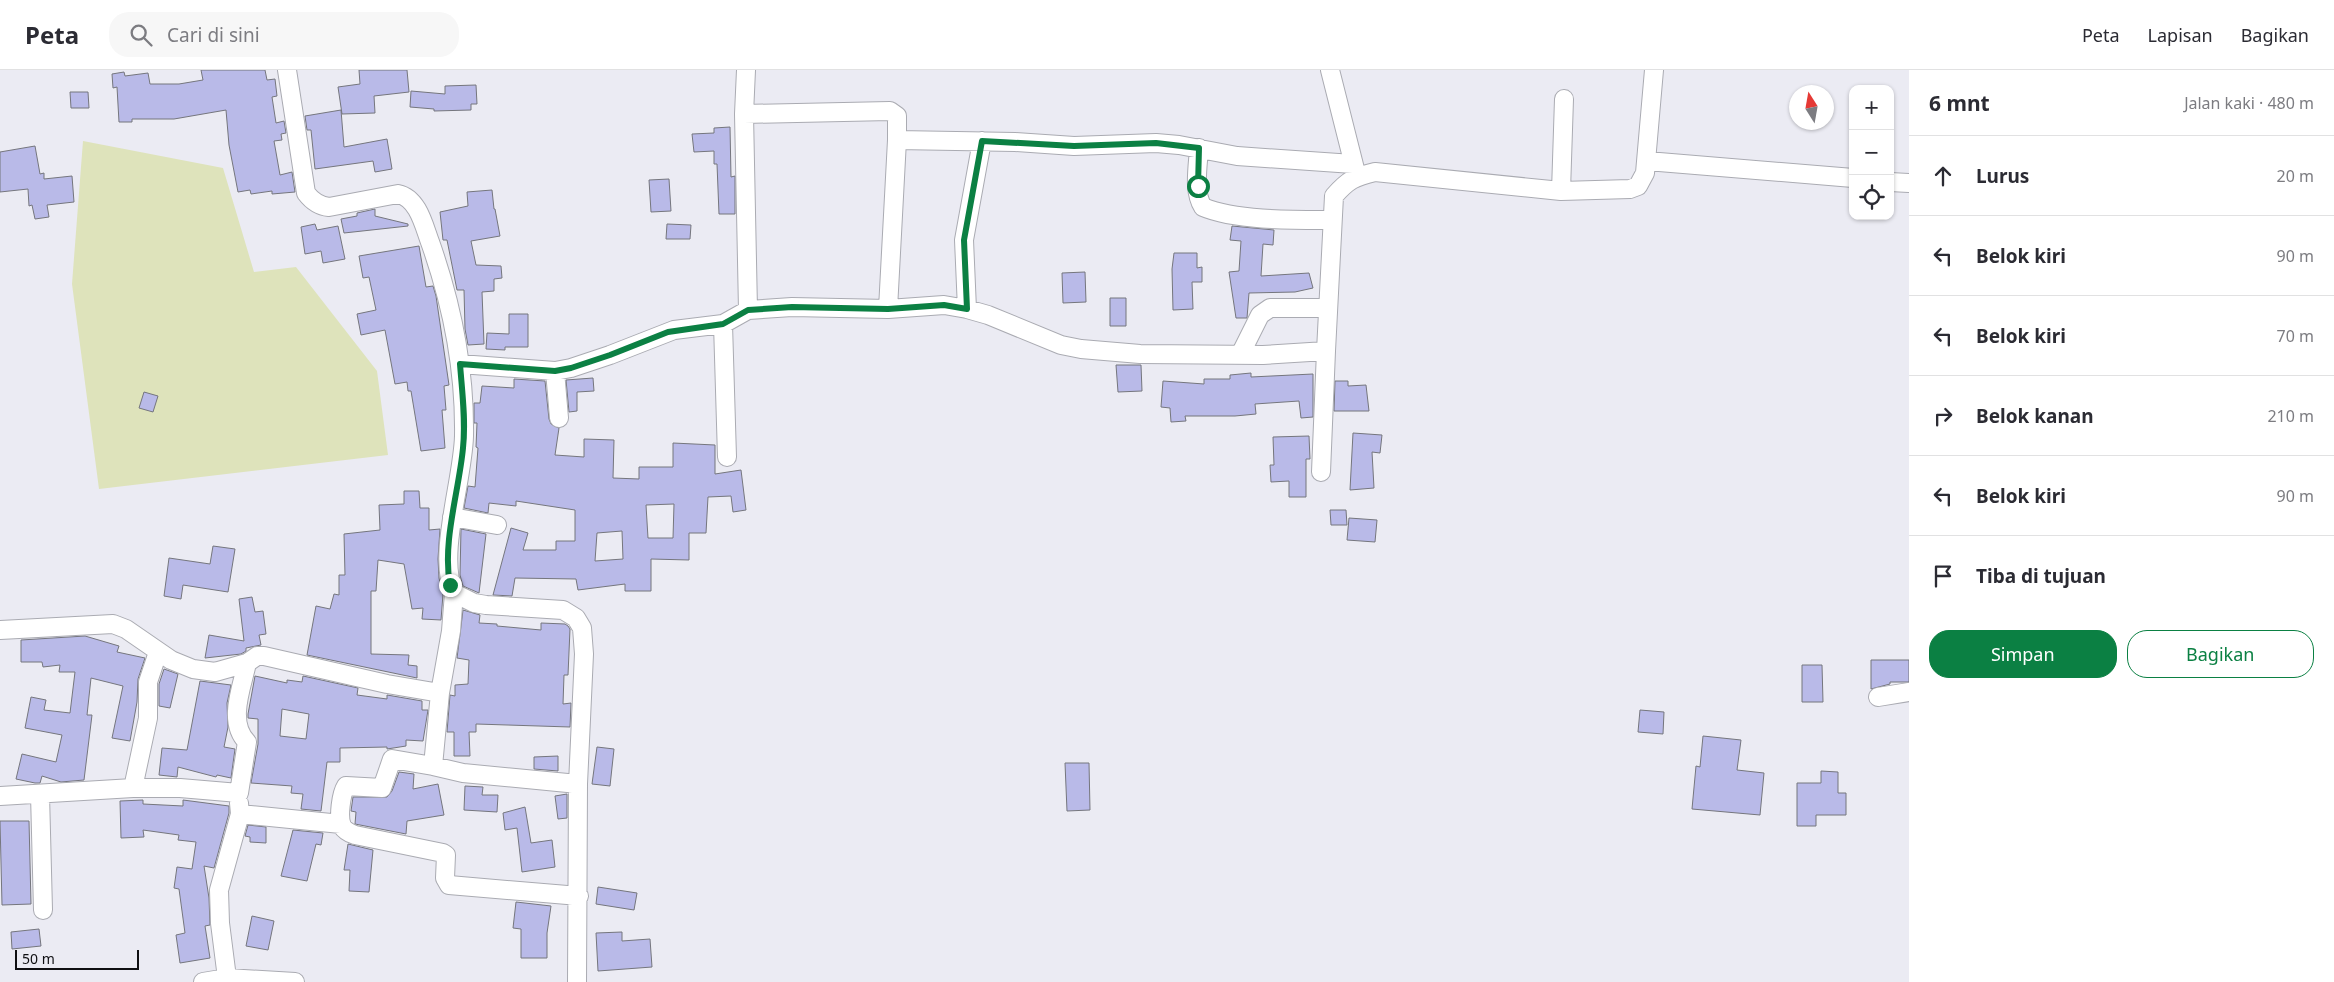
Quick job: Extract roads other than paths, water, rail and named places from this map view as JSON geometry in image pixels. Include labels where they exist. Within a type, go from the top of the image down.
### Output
[{"type":"street","points":[[287,70],[306,193],[322,207],[398,194],[410,200],[424,226],[444,281],[460,364],[464,434],[452,517],[448,569],[454,593],[451,631],[440,693],[433,766]]},
{"type":"street","points":[[746,70],[744,114],[748,310]]},
{"type":"street","points":[[1330,70],[1355,170]]},
{"type":"street","points":[[897,140],[982,141],[1074,146],[1156,143],[1199,148],[1237,156],[1355,170],[1561,191],[1613,191],[1638,186],[1642,180],[1647,161],[1654,70]]},
{"type":"street","points":[[1561,191],[1564,99]]},
{"type":"street","points":[[744,114],[890,111],[897,116],[888,309]]},
{"type":"street","points":[[967,309],[964,240],[982,141]]},
{"type":"street","points":[[1199,148],[1199,202],[1203,207],[1256,217],[1332,220]]},
{"type":"street","points":[[1647,161],[1849,178]]},
{"type":"street","points":[[1321,472],[1334,196],[1355,170]]},
{"type":"street","points":[[1894,182],[1909,183]]},
{"type":"street","points":[[460,364],[555,371],[571,368],[610,355],[674,330],[723,324],[748,310],[792,307],[888,309],[944,305],[988,315],[1044,339],[1081,349],[1140,354],[1240,355],[1326,351]]},
{"type":"street","points":[[1240,355],[1264,310],[1270,308],[1328,308]]},
{"type":"street","points":[[723,324],[727,457]]},
{"type":"street","points":[[555,371],[560,418]]},
{"type":"street","points":[[452,517],[497,525]]},
{"type":"street","points":[[454,593],[474,603],[563,610],[576,618],[582,628],[584,654],[578,784],[579,896],[577,982]]},
{"type":"street","points":[[0,630],[113,624],[126,629],[158,652],[187,667],[215,672],[247,663],[257,656],[264,656],[387,684],[440,693]]},
{"type":"street","points":[[133,788],[148,718],[148,682],[158,652]]},
{"type":"street","points":[[228,978],[220,923],[219,890],[240,814],[239,793],[247,742],[239,732],[236,718],[247,663]]},
{"type":"street","points":[[1878,697],[1909,692]]},
{"type":"street","points":[[578,784],[463,772],[392,760],[382,788],[346,786],[344,789],[342,824],[346,831],[355,835],[443,852],[446,855],[444,878],[449,885],[579,896]]},
{"type":"street","points":[[0,796],[133,788],[180,788],[239,793]]},
{"type":"street","points":[[40,794],[43,910]]},
{"type":"street","points":[[240,814],[342,824]]},
{"type":"street","points":[[203,982],[228,978],[295,982]]}]
